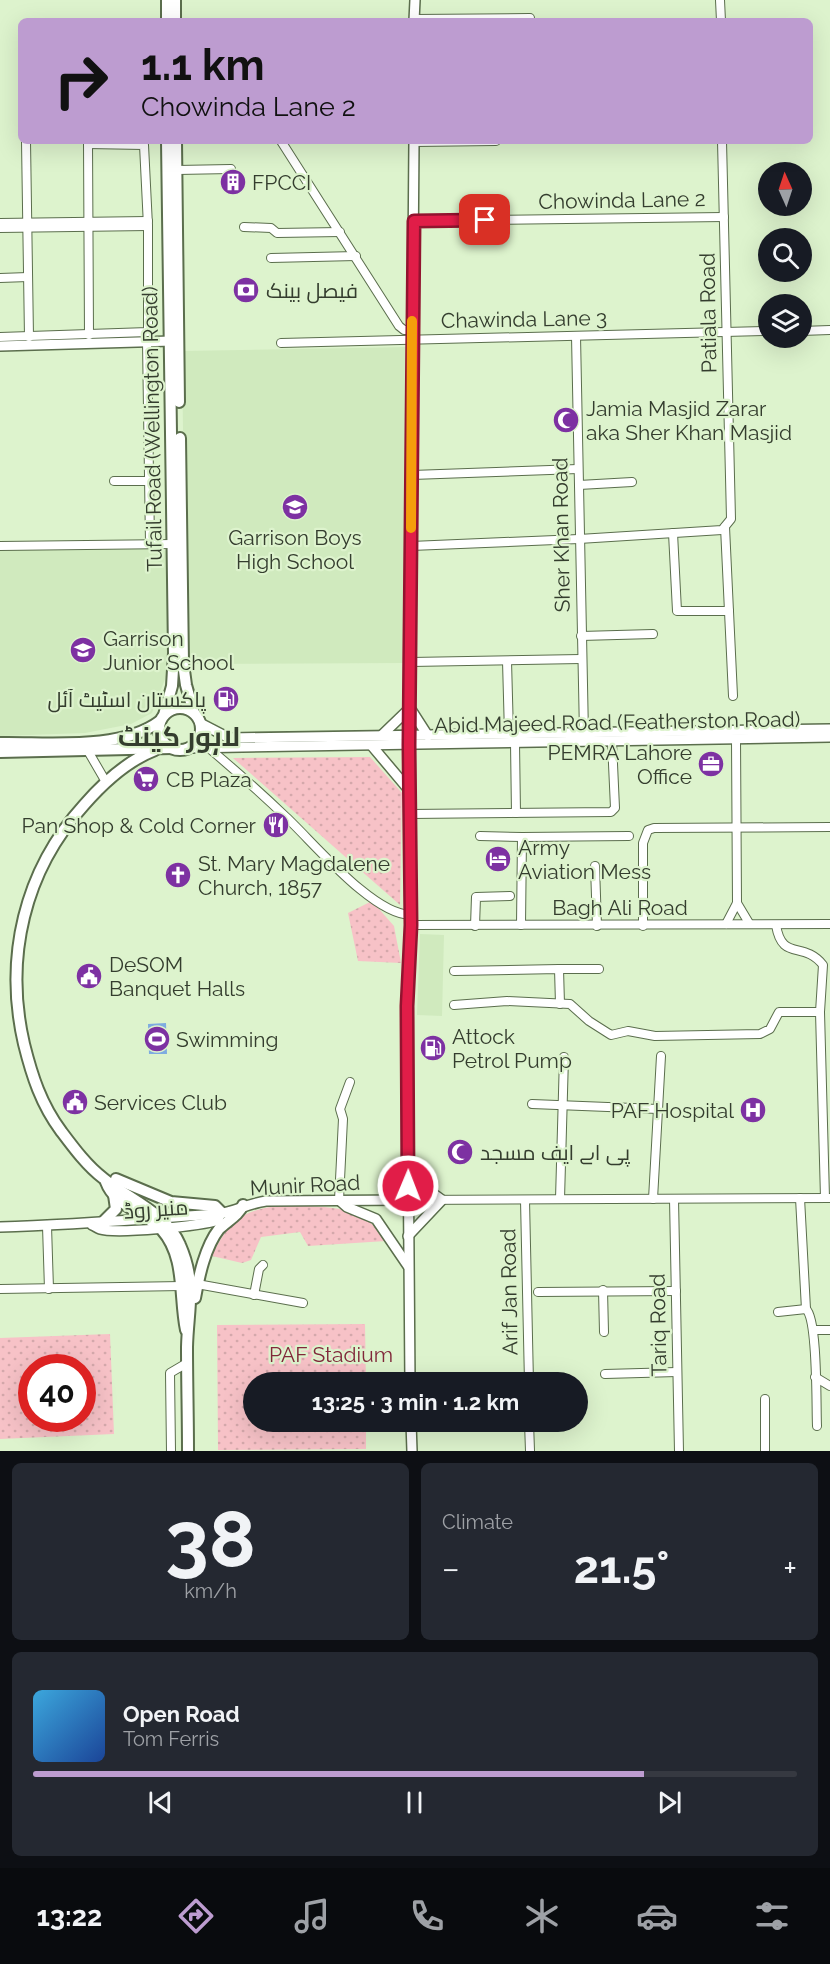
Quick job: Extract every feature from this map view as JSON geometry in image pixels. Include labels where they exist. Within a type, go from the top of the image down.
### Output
[{"type":"main road","points":[[167,18],[169,1]]},
{"type":"main road","points":[[169,1],[174,18]]},
{"type":"main road","name":"Tufail Road (Wellington Road)","points":[[162,718],[172,691],[174,671],[172,341],[167,144]]},
{"type":"main road","name":"Tufail Road (Wellington Road)","points":[[176,144],[183,663],[186,685],[197,718]]},
{"type":"main road","points":[[0,743],[117,739],[137,735],[169,711],[182,708],[197,718],[199,738],[188,748],[0,752]]},
{"type":"main road","points":[[162,718],[161,737],[172,748]]},
{"type":"main road","points":[[155,750],[135,759],[106,782],[74,816],[47,857],[26,905],[15,960],[18,1017],[33,1079],[47,1109],[105,1180],[164,1224],[179,1242],[189,1269],[191,1310]]},
{"type":"main road","points":[[90,1164],[144,1193],[188,1206],[215,1206],[221,1213]]},
{"type":"main road","points":[[103,1222],[117,1209],[114,1195],[105,1180]]},
{"type":"main road","points":[[114,1195],[150,1220],[164,1224]]},
{"type":"main road","points":[[188,1451],[187,1363],[191,1310],[197,1284],[218,1231],[243,1205]]},
{"type":"main road","points":[[164,1224],[166,1236],[178,1264],[188,1339]]},
{"type":"street","points":[[414,18],[415,0]]},
{"type":"street","points":[[720,0],[720,18]]},
{"type":"street","points":[[26,144],[29,337]]},
{"type":"street","points":[[88,144],[89,334]]},
{"type":"street","points":[[0,337],[148,332],[148,224],[144,145],[116,144]]},
{"type":"street","points":[[283,144],[399,326],[412,335]]},
{"type":"street","points":[[410,1372],[407,1006],[411,920],[409,740],[414,144]]},
{"type":"street","name":"Patiala Road","points":[[722,144],[731,519],[725,526]]},
{"type":"street","points":[[177,170],[231,169]]},
{"type":"street","name":"Chowinda Lane 2","points":[[414,221],[724,217]]},
{"type":"street","points":[[0,223],[27,225],[148,224]]},
{"type":"street","points":[[0,228],[27,225]]},
{"type":"street","points":[[244,227],[271,228],[277,233],[340,232]]},
{"type":"street","points":[[271,258],[356,256]]},
{"type":"street","points":[[0,278],[28,277]]},
{"type":"street","points":[[812,331],[830,330]]},
{"type":"street","name":"Chawinda Lane 3","points":[[280,343],[412,335],[576,336],[758,332]]},
{"type":"street","name":"Sher Khan Road","points":[[576,336],[584,734]]},
{"type":"street","points":[[0,346],[172,341]]},
{"type":"street","points":[[147,342],[150,543]]},
{"type":"street","points":[[412,475],[578,469]]},
{"type":"street","points":[[114,481],[148,481]]},
{"type":"street","points":[[579,485],[632,482]]},
{"type":"street","points":[[411,546],[722,530],[725,526]]},
{"type":"street","points":[[725,526],[733,696]]},
{"type":"street","points":[[673,533],[677,611],[729,611]]},
{"type":"street","points":[[0,546],[173,544]]},
{"type":"street","points":[[581,636],[653,634]]},
{"type":"street","points":[[411,662],[581,659]]},
{"type":"street","points":[[507,661],[509,734]]},
{"type":"street","points":[[382,735],[410,708]]},
{"type":"street","points":[[410,708],[428,736]]},
{"type":"street","name":"Abid Majeed Road (Featherston Road)","points":[[197,718],[229,738],[382,735],[409,740],[515,743],[568,738],[584,734],[830,729]]},
{"type":"street","name":"Abid Majeed Road (Featherston Road)","points":[[188,748],[372,746],[428,736],[509,734],[612,742],[830,737]]},
{"type":"street","points":[[726,924],[736,903],[736,739]]},
{"type":"street","points":[[410,814],[614,810],[612,742]]},
{"type":"street","points":[[515,743],[516,813]]},
{"type":"street","points":[[372,746],[409,790]]},
{"type":"street","name":"Bagh Ali Road","points":[[210,749],[289,820],[345,877],[393,912],[411,920],[475,926],[830,924]]},
{"type":"street","points":[[88,751],[100,767],[106,782]]},
{"type":"street","points":[[643,926],[643,843],[648,830],[654,828],[830,827]]},
{"type":"street","points":[[480,836],[629,836]]},
{"type":"street","points":[[520,925],[522,837]]},
{"type":"street","points":[[595,866],[597,926]]},
{"type":"street","points":[[475,926],[476,897],[510,896]]},
{"type":"street","points":[[736,903],[749,923]]},
{"type":"street","points":[[776,925],[779,941],[784,946],[813,953],[823,965],[820,1012],[827,1198]]},
{"type":"street","points":[[559,969],[560,1004]]},
{"type":"street","points":[[454,971],[600,969]]},
{"type":"street","points":[[454,1005],[507,1001],[570,1004],[589,1021],[611,1035],[628,1031],[655,1036],[760,1034],[770,1029],[779,1012],[820,1012]]},
{"type":"street","points":[[653,1199],[661,1056]]},
{"type":"street","points":[[560,1199],[565,1105],[564,1057]]},
{"type":"street","points":[[350,1082],[340,1112],[343,1119],[339,1200],[347,1207],[376,1219],[408,1266]]},
{"type":"street","points":[[532,1104],[658,1109]]},
{"type":"street","points":[[408,1236],[442,1200],[424,1187],[409,1164]]},
{"type":"street","points":[[800,1198],[806,1309]]},
{"type":"street","name":"Munir Road","points":[[164,1224],[221,1213],[243,1205],[266,1201],[827,1198]]},
{"type":"street","name":"Tariq Road","points":[[674,1199],[679,1451]]},
{"type":"street","name":"Arif Jan Road","points":[[525,1200],[529,1372]]},
{"type":"street","points":[[0,1227],[92,1225],[103,1222],[150,1220]]},
{"type":"street","name":"منیر روڈ","points":[[92,1225],[101,1230],[164,1224]]},
{"type":"street","points":[[46,1226],[49,1289]]},
{"type":"street","points":[[254,1295],[259,1269],[263,1264]]},
{"type":"street","points":[[197,1284],[303,1303]]},
{"type":"street","points":[[0,1289],[182,1286]]},
{"type":"street","points":[[603,1290],[604,1332]]},
{"type":"street","points":[[538,1292],[676,1291]]},
{"type":"street","points":[[778,1312],[806,1309],[811,1313],[814,1330],[817,1426]]},
{"type":"street","points":[[814,1330],[830,1330]]},
{"type":"street","points":[[171,1451],[170,1373],[187,1363]]},
{"type":"street","points":[[605,1374],[677,1372]]},
{"type":"street","points":[[815,1377],[830,1386]]},
{"type":"street","points":[[765,1399],[765,1451]]},
{"type":"street","points":[[411,1432],[412,1451]]},
{"type":"street","points":[[530,1432],[530,1451]]},
{"type":"shaded area","name":"Garrison Boys High School","points":[[407,347],[404,663],[186,664],[182,351]]},
{"type":"shaded area","name":"Garrison Junior School","points":[[140,546],[167,551],[167,674],[152,713],[131,724],[85,733],[0,736],[0,551]]},
{"type":"shaded area","points":[[420,934],[444,935],[442,1016],[417,1015]]},
{"type":"green space","points":[[370,757],[402,793],[400,905],[233,758]]},
{"type":"green space","points":[[372,901],[394,926],[401,963],[358,961],[348,913]]},
{"type":"green space","points":[[296,1205],[336,1208],[358,1214],[368,1220],[386,1241],[308,1246],[300,1232],[261,1237],[251,1260],[242,1263],[212,1256],[227,1230],[245,1215],[267,1208]]},
{"type":"green space","name":"PAF Stadium","points":[[365,1324],[366,1372],[243,1372],[243,1432],[366,1432],[366,1449],[218,1450],[217,1325]]},
{"type":"green space","points":[[110,1334],[114,1434],[0,1439],[0,1338]]},
{"type":"water","name":"Swimming","points":[[166,1023],[167,1054],[149,1054],[148,1024]]},
{"type":"slow traffic","points":[[411,528],[412,321]]},
{"type":"place","name":"FPCCI","points":[[233,182]]},
{"type":"place","name":"فیصل بینک","points":[[246,290]]},
{"type":"place","name":"Jamia Masjid Zarar aka Sher Khan Masjid","points":[[566,420]]},
{"type":"place","name":"Garrison Boys High School","points":[[295,507]]},
{"type":"place","name":"Garrison Junior School","points":[[83,650]]},
{"type":"place","name":"پاکستان اسٹیٹ آئل","points":[[226,699]]},
{"type":"place","name":"PEMRA Lahore Office","points":[[711,764]]},
{"type":"place","name":"CB Plaza","points":[[146,779]]},
{"type":"place","name":"Pan Shop & Cold Corner","points":[[276,825]]},
{"type":"place","name":"Army Aviation Mess","points":[[498,859]]},
{"type":"place","name":"St. Mary Magdalene Church, 1857","points":[[178,875]]},
{"type":"place","name":"DeSOM Banquet Halls","points":[[89,976]]},
{"type":"place","name":"Swimming","points":[[157,1039]]},
{"type":"place","name":"Attock Petrol Pump","points":[[433,1048]]},
{"type":"place","name":"Services Club","points":[[75,1102]]},
{"type":"place","name":"PAF Hospital","points":[[753,1110]]},
{"type":"place","name":"پی اے ایف مسجد","points":[[460,1152]]},
{"type":"district","name":"لاہور کینٹ","points":[[179,736]]},
{"type":"route","points":[[408,1186],[407,1006],[411,925],[409,745],[414,221],[485,220]]}]
